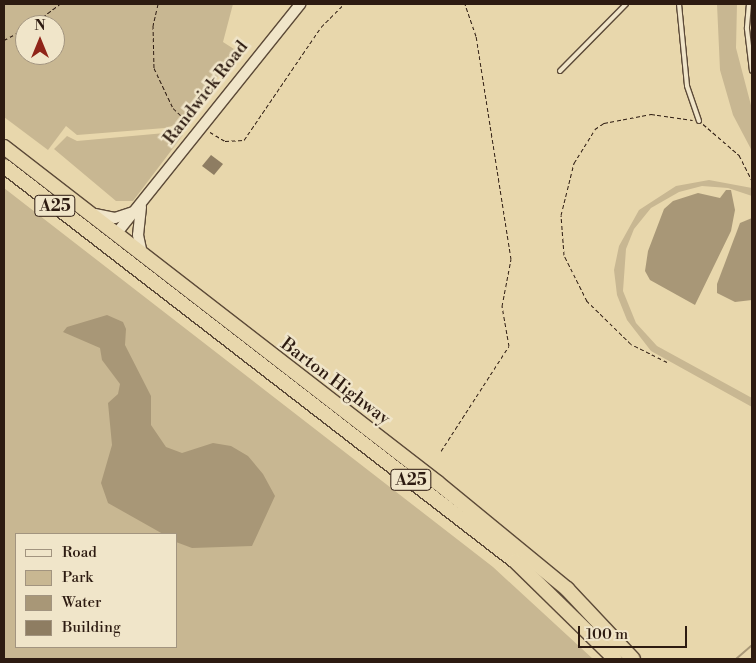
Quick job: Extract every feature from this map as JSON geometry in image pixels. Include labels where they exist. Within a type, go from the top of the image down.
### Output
[{"type":"highway","name":"Barton Highway","points":[[4,148],[85,209],[115,242],[145,258],[514,545],[567,589],[633,659]]},
{"type":"highway","name":"Barton Highway","points":[[4,166],[115,242],[515,561],[615,659]]},
{"type":"street","name":"Randwick Road","points":[[115,242],[199,131],[300,4]]},
{"type":"street","points":[[85,209],[115,218],[142,206]]},
{"type":"street","points":[[142,206],[138,235],[145,258]]},
{"type":"lane","points":[[560,71],[626,4]]},
{"type":"lane","points":[[679,4],[687,86],[699,121]]},
{"type":"lane","points":[[749,4],[747,36],[752,71]]},
{"type":"path","points":[[45,15],[60,4]]},
{"type":"path","points":[[158,4],[154,25],[154,68],[173,108],[199,131]]},
{"type":"path","points":[[216,136],[225,142],[244,140],[321,27],[344,4]]},
{"type":"path","points":[[441,451],[509,346],[502,306],[511,259],[476,36],[465,4]]},
{"type":"path","points":[[667,362],[631,344],[586,301],[564,255],[561,215],[574,163],[595,129],[604,123],[651,114],[699,121],[739,154],[752,177]]},
{"type":"green space","points":[[4,4],[233,4],[223,42],[237,51],[185,122],[165,128],[77,135],[66,126],[48,150],[4,117]]},
{"type":"green space","points":[[717,4],[737,4],[736,48],[752,109],[752,151],[733,115],[720,70]]},
{"type":"green space","points":[[165,133],[183,135],[133,201],[116,201],[54,149],[67,136],[77,141]]},
{"type":"green space","points":[[709,180],[752,188],[752,196],[728,188],[702,186],[679,192],[651,208],[634,229],[626,249],[623,291],[636,323],[657,346],[752,398],[752,407],[651,351],[627,320],[617,295],[614,270],[619,246],[639,210],[676,186]]},
{"type":"green space","points":[[4,188],[493,567],[593,659],[4,659]]},
{"type":"water","points":[[726,190],[731,190],[735,210],[731,231],[695,305],[650,280],[645,271],[648,251],[664,209],[673,201],[698,193],[720,198]]},
{"type":"water","points":[[752,218],[752,300],[735,302],[717,293],[717,284],[740,223]]},
{"type":"water","points":[[107,315],[123,322],[126,329],[125,345],[151,396],[151,425],[166,447],[182,453],[213,443],[231,446],[248,456],[263,474],[275,496],[252,546],[192,548],[178,543],[178,533],[161,533],[108,503],[101,483],[112,445],[108,403],[118,394],[120,384],[102,360],[100,348],[63,332],[67,327]]},
{"type":"building","points":[[211,155],[223,164],[214,175],[202,166]]},
{"type":"waterway","points":[[736,659],[752,645]]}]
